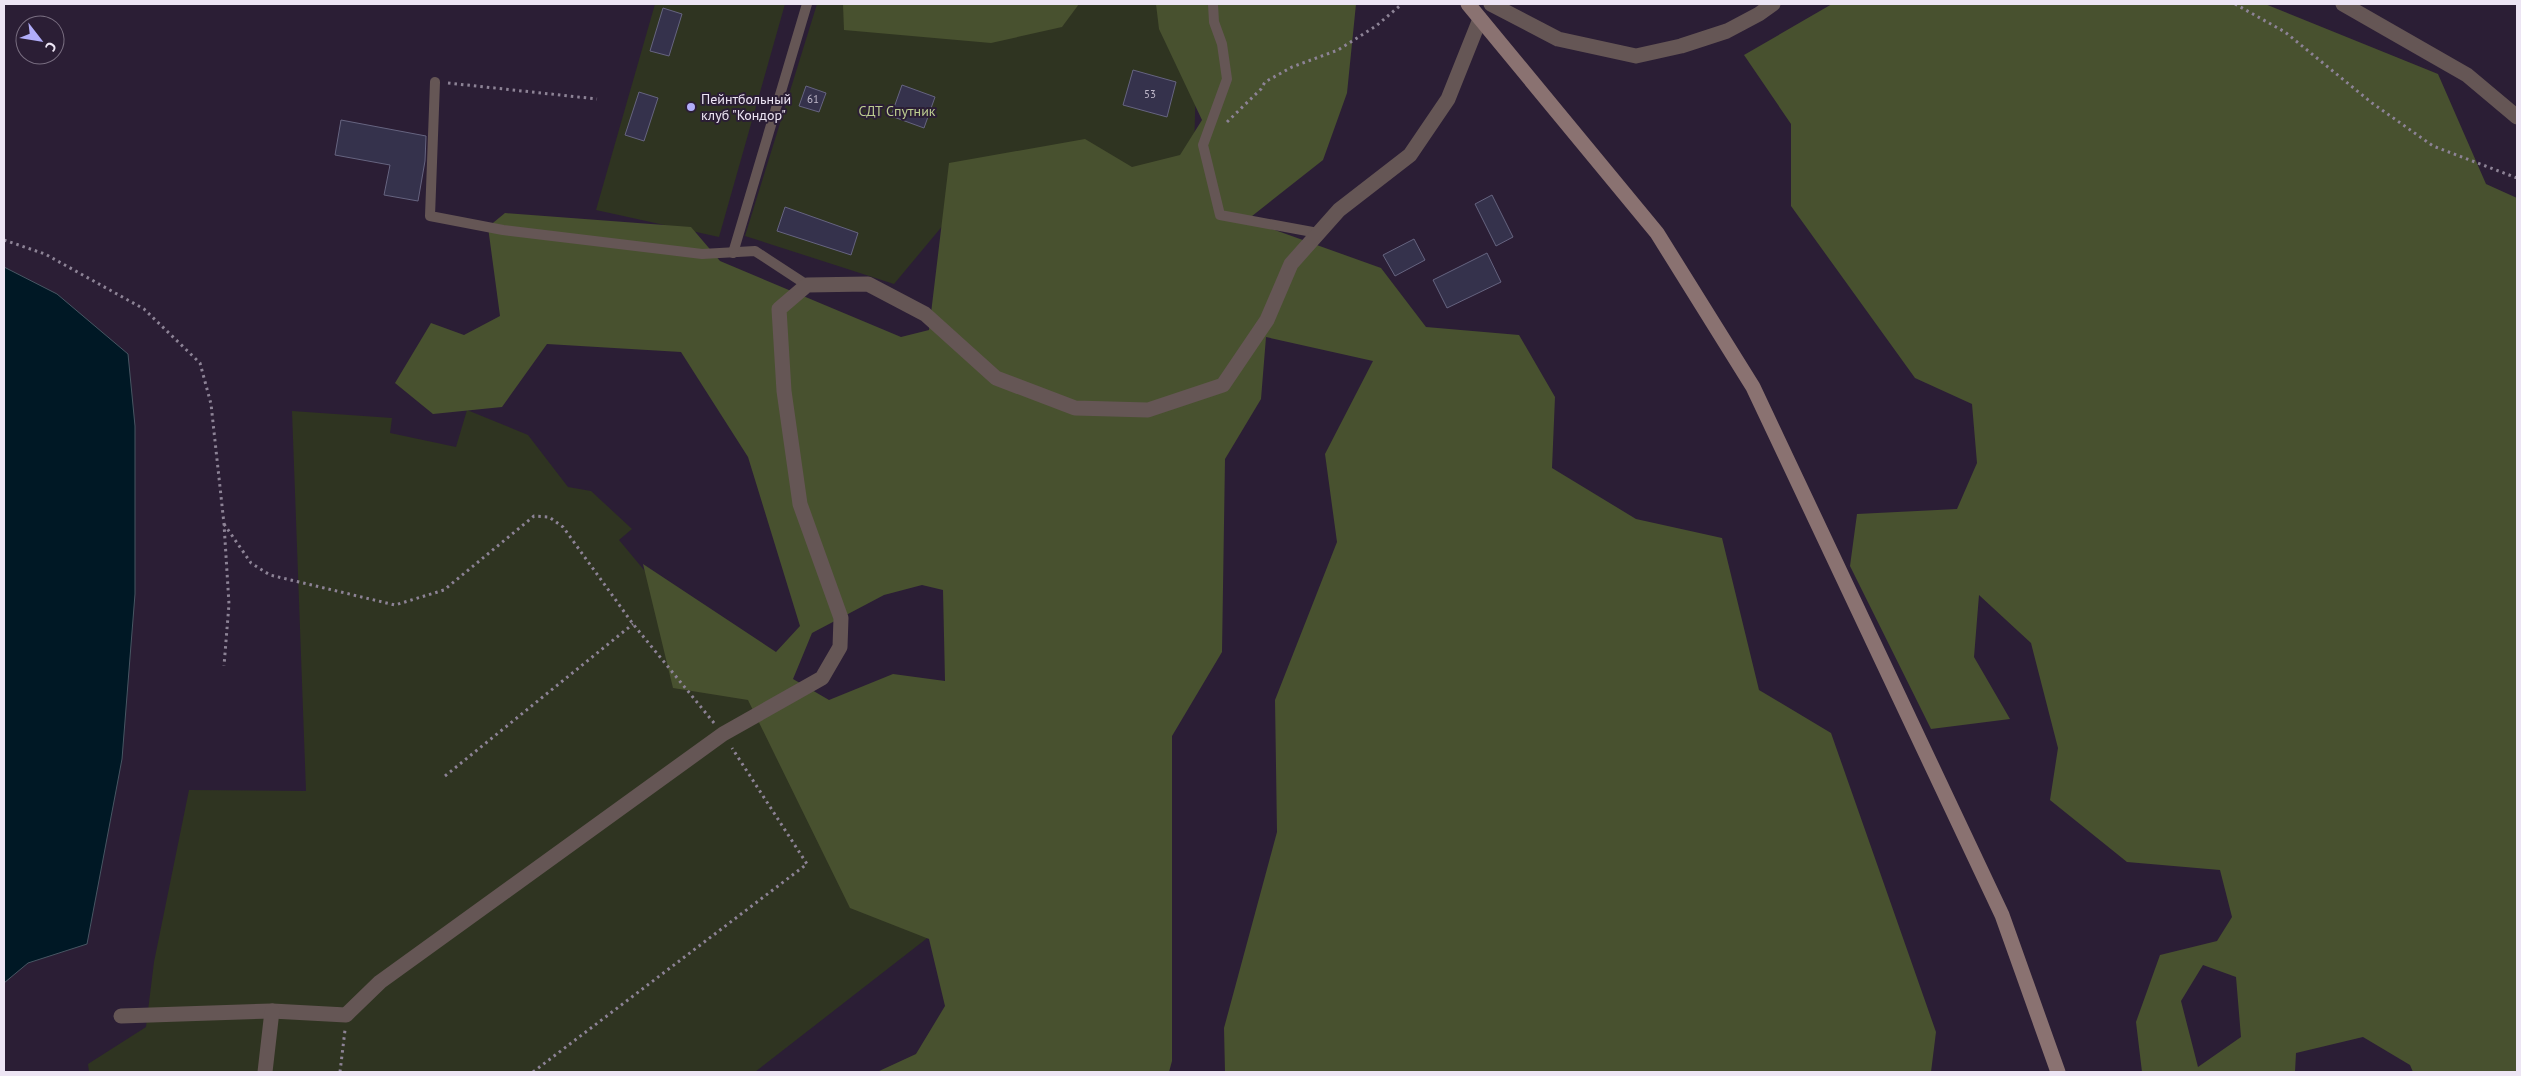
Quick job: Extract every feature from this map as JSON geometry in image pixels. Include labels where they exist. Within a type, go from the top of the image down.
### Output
[{"type":"main road","points":[[1468,4],[1657,233],[1753,387],[2002,915],[2058,1072]]},
{"type":"street","points":[[1491,4],[1558,39],[1636,56],[1681,46],[1727,31],[1759,14],[1773,4]]},
{"type":"street","points":[[2343,4],[2467,75],[2517,116]]},
{"type":"street","points":[[121,1016],[272,1011],[346,1015],[380,982],[723,734],[822,678],[840,647],[841,618],[800,504],[784,391],[779,308],[807,285],[868,284],[926,314],[996,378],[1076,408],[1148,410],[1223,386],[1266,320],[1291,264],[1339,210],[1410,155],[1448,99],[1480,19]]},
{"type":"street","points":[[265,1072],[272,1011]]},
{"type":"lane","points":[[733,253],[807,4]]},
{"type":"lane","points":[[1212,4],[1214,22],[1222,44],[1227,79],[1203,145],[1220,215],[1318,233]]},
{"type":"lane","points":[[435,82],[430,216],[503,230],[702,254],[755,251],[807,285]]},
{"type":"path","points":[[1223,127],[1261,89],[1265,82],[1292,67],[1338,50],[1376,26],[1402,4]]},
{"type":"path","points":[[2235,4],[2285,32],[2372,104],[2433,146],[2517,178]]},
{"type":"path","points":[[435,82],[597,99]]},
{"type":"path","points":[[4,240],[45,254],[144,309],[200,363],[211,404],[224,524],[229,604],[224,666]]},
{"type":"path","points":[[224,524],[251,563],[270,575],[395,605],[444,590],[534,516],[549,517],[563,527],[633,624],[723,734],[806,864],[533,1072]]},
{"type":"path","points":[[445,776],[633,624]]},
{"type":"path","points":[[340,1072],[346,1015]]},
{"type":"green space","name":"Пейнтбольный клуб \"Кондор\"","points":[[655,4],[785,4],[719,237],[596,210]]},
{"type":"green space","name":"СДТ Спутник","points":[[817,4],[1198,4],[1193,190],[984,176],[894,284],[745,236]]},
{"type":"green space","points":[[843,4],[1079,4],[1062,27],[991,43],[844,30]]},
{"type":"green space","points":[[1156,4],[1356,4],[1347,93],[1323,160],[1247,220],[1381,268],[1426,327],[1519,335],[1555,397],[1552,468],[1636,519],[1722,538],[1759,690],[1831,733],[1936,1032],[1931,1072],[1225,1072],[1224,1028],[1277,832],[1275,700],[1337,542],[1325,454],[1373,361],[1266,337],[1261,399],[1225,459],[1222,652],[1172,736],[1172,1061],[1169,1072],[877,1072],[916,1054],[945,1006],[929,939],[850,908],[748,700],[673,688],[643,564],[776,652],[800,626],[748,457],[681,352],[547,344],[502,407],[433,414],[395,383],[431,323],[464,335],[500,316],[488,227],[505,213],[691,227],[720,261],[901,337],[929,330],[949,163],[1085,139],[1132,167],[1180,155],[1202,120],[1159,29]],"holes":[[[922,585],[943,590],[945,681],[893,674],[829,700],[793,679],[812,633],[884,595]]]},
{"type":"green space","points":[[1832,4],[2265,4],[2438,74],[2486,184],[2517,198],[2517,1072],[2413,1072],[2410,1065],[2363,1037],[2296,1053],[2295,1072],[2142,1072],[2136,1022],[2160,955],[2217,941],[2232,917],[2220,870],[2127,862],[2050,800],[2058,748],[2031,643],[1979,595],[1974,657],[2010,719],[1931,729],[1850,566],[1857,514],[1957,509],[1977,463],[1972,404],[1915,378],[1791,206],[1791,124],[1744,55]],"holes":[[[2203,965],[2236,977],[2241,1037],[2198,1067],[2181,1001]]]},
{"type":"green space","points":[[467,410],[528,435],[568,487],[591,491],[632,529],[619,540],[953,918],[755,1072],[89,1072],[88,1064],[146,1027],[154,962],[189,790],[306,791],[292,411],[392,418],[390,433],[456,447]]},
{"type":"water","points":[[4,267],[57,294],[128,354],[135,426],[135,594],[122,759],[87,944],[28,963],[4,983]]},
{"type":"building","points":[[663,8],[682,14],[669,56],[650,51]]},
{"type":"building","points":[[1133,70],[1176,82],[1167,117],[1123,105]]},
{"type":"building","points":[[902,85],[935,97],[924,128],[891,116]]},
{"type":"building","points":[[806,86],[826,93],[819,112],[799,106]]},
{"type":"building","points":[[639,92],[658,98],[644,141],[625,135]]},
{"type":"building","points":[[341,120],[426,136],[425,161],[418,201],[384,195],[390,165],[335,155]]},
{"type":"building","points":[[1492,195],[1513,237],[1496,246],[1475,204]]},
{"type":"building","points":[[785,207],[858,233],[851,255],[777,231]]},
{"type":"building","points":[[1414,239],[1425,260],[1395,276],[1383,255]]},
{"type":"building","points":[[1487,253],[1501,282],[1447,308],[1433,280]]},
{"type":"place","name":"Пейнтбольный клуб \"Кондор\"","points":[[691,107]]}]
